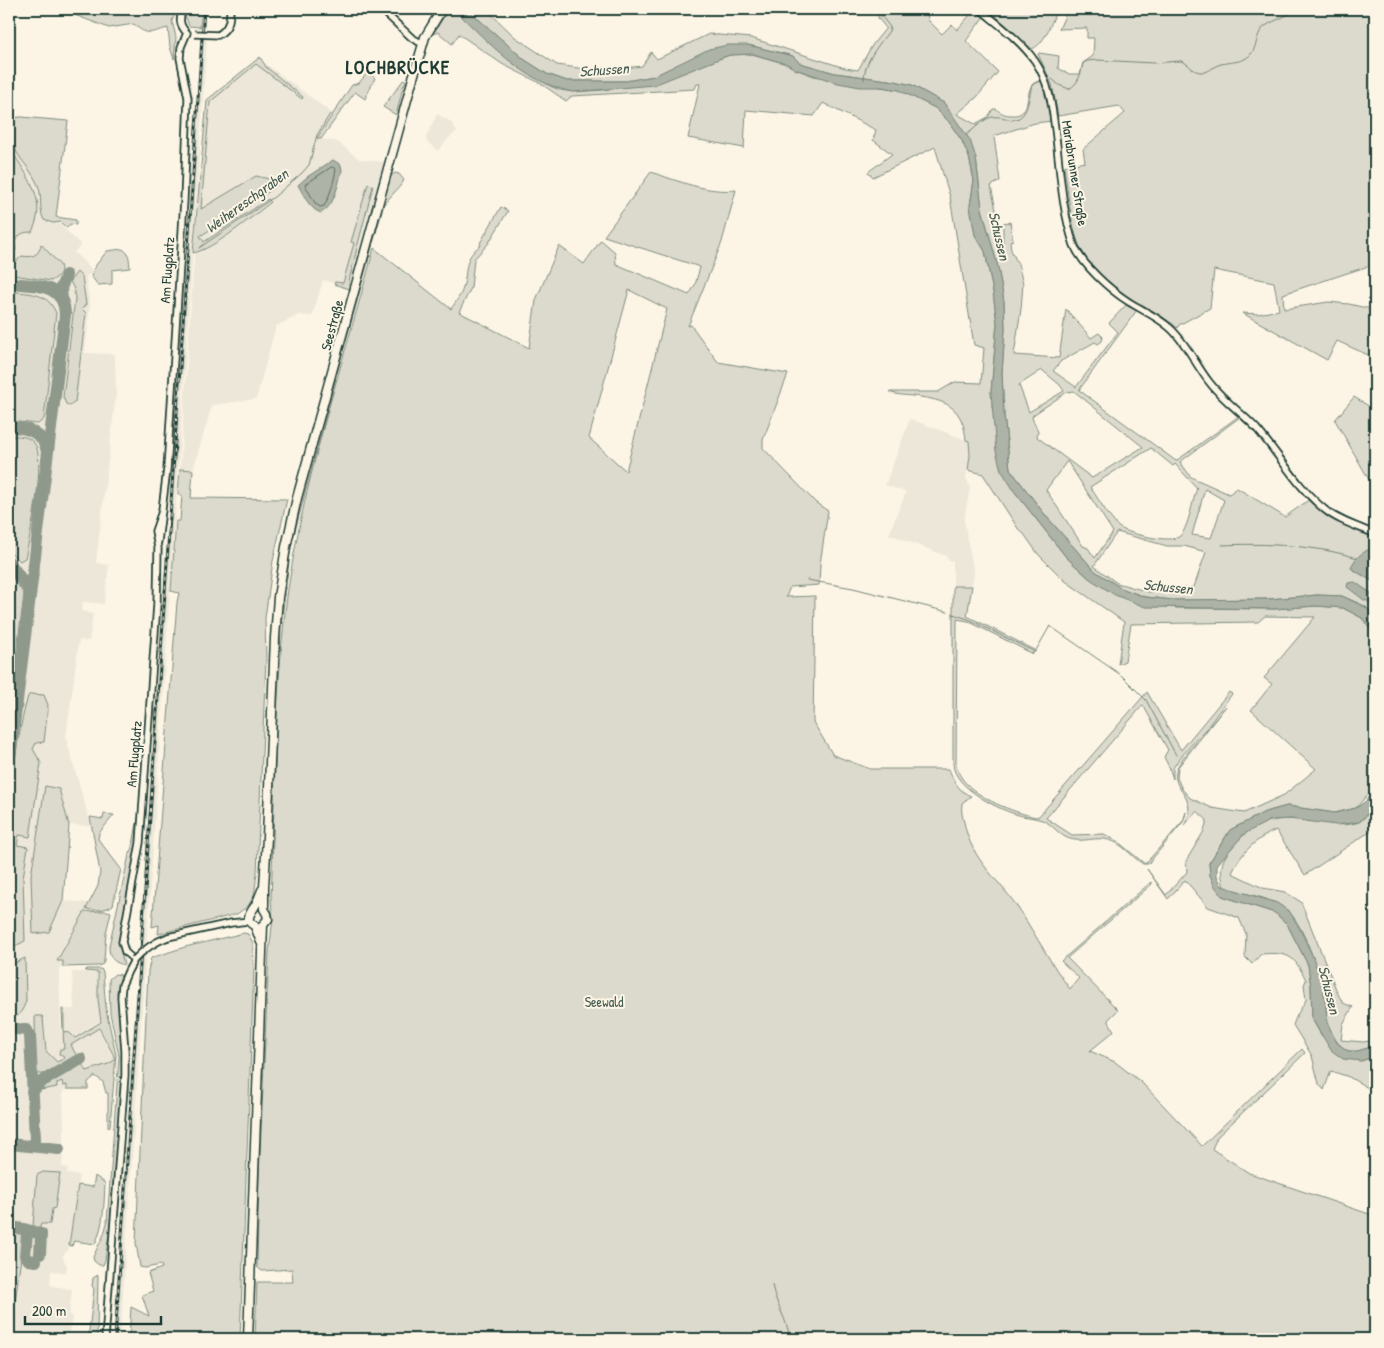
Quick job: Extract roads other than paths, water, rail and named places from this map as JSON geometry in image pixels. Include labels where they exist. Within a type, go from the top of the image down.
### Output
[{"type":"main road","name":"Seestraße","points":[[254,919],[268,919],[268,914],[264,909],[264,887],[275,655],[282,572],[293,514],[423,44],[442,9]]},
{"type":"main road","points":[[248,1339],[263,946],[254,919],[264,887]]},
{"type":"main road","points":[[254,919],[258,907],[264,909]]},
{"type":"street","points":[[183,9],[180,25],[187,33],[218,35],[228,27],[230,9]]},
{"type":"street","points":[[381,9],[412,38],[423,44]]},
{"type":"street","name":"Mariabrunner Straße","points":[[980,9],[1027,51],[1046,83],[1053,110],[1067,215],[1074,244],[1084,262],[1115,292],[1170,328],[1181,340],[1211,385],[1256,428],[1306,491],[1324,509],[1338,518],[1375,534]]},
{"type":"street","name":"Am Flugplatz","points":[[134,960],[125,952],[122,942],[140,844],[157,604],[158,544],[167,469],[188,98],[180,58],[187,33]]},
{"type":"street","points":[[105,1339],[125,1075],[121,1010],[122,985],[134,960],[153,943],[168,937],[254,919]]},
{"type":"water","points":[[454,9],[467,9],[525,60],[547,74],[567,81],[626,81],[654,76],[709,49],[728,45],[748,45],[793,56],[800,63],[835,73],[912,85],[944,103],[970,140],[976,158],[982,209],[998,267],[1004,302],[1005,329],[1002,373],[1010,469],[1046,516],[1095,571],[1121,588],[1145,597],[1173,600],[1269,599],[1318,595],[1342,596],[1365,607],[1375,616],[1375,636],[1362,618],[1343,608],[1316,606],[1274,609],[1145,607],[1115,595],[1090,579],[1066,557],[1015,492],[1001,470],[996,451],[991,392],[997,323],[985,251],[975,235],[970,206],[974,180],[969,157],[962,141],[949,122],[935,108],[899,90],[838,83],[795,69],[787,64],[753,54],[730,55],[654,85],[573,92],[539,80],[508,60]]},
{"type":"water","points":[[333,160],[341,165],[342,170],[333,200],[326,210],[321,213],[310,205],[298,185]]},
{"type":"water","points":[[1371,548],[1375,549],[1375,583],[1351,568],[1356,559]]},
{"type":"water","points":[[1355,582],[1373,595],[1375,594],[1375,604],[1364,600],[1347,587],[1348,583]]},
{"type":"water","points":[[1375,787],[1375,806],[1359,822],[1336,825],[1290,819],[1271,820],[1244,834],[1217,865],[1217,876],[1222,886],[1277,903],[1290,912],[1313,957],[1323,986],[1327,1022],[1337,1043],[1348,1051],[1357,1051],[1375,1046],[1375,1056],[1361,1061],[1343,1059],[1331,1050],[1312,1019],[1308,965],[1287,924],[1275,913],[1222,896],[1210,875],[1209,863],[1230,830],[1265,812],[1287,806],[1335,813],[1356,808],[1366,801]]},
{"type":"waterway","points":[[864,80],[869,60],[889,31],[890,27],[882,17],[883,9]]},
{"type":"waterway","points":[[1052,79],[1059,85],[1069,89],[1079,78],[1083,63],[1097,60],[1153,63],[1181,61],[1195,71],[1206,72],[1218,65],[1240,61],[1248,57],[1253,51],[1262,29],[1295,9]]},
{"type":"waterway","points":[[966,135],[991,117],[1017,119],[1027,107],[1032,85],[1041,81]]},
{"type":"waterway","name":"Weihereschgraben","points":[[199,248],[274,197],[302,173],[309,165],[317,135],[330,114]]},
{"type":"waterway","points":[[1222,545],[1290,546],[1325,550],[1357,558]]},
{"type":"waterway","points":[[807,580],[853,588],[948,612]]},
{"type":"waterway","points":[[953,614],[968,619],[1035,652],[1050,626],[1121,675],[1146,700],[1176,755]]},
{"type":"waterway","points":[[772,1285],[790,1339]]},
{"type":"railway","points":[[115,1339],[204,9]]},
{"type":"district","name":"LOCHBRÜCKE","points":[[398,67]]},
{"type":"water label","name":"Schussen","points":[[604,70]]},
{"type":"water label","name":"Schussen","points":[[999,236]]},
{"type":"water label","name":"Schussen","points":[[1168,587]]},
{"type":"water label","name":"Schussen","points":[[1329,990]]},
{"type":"park label","name":"Seewald","points":[[604,1002]]}]
